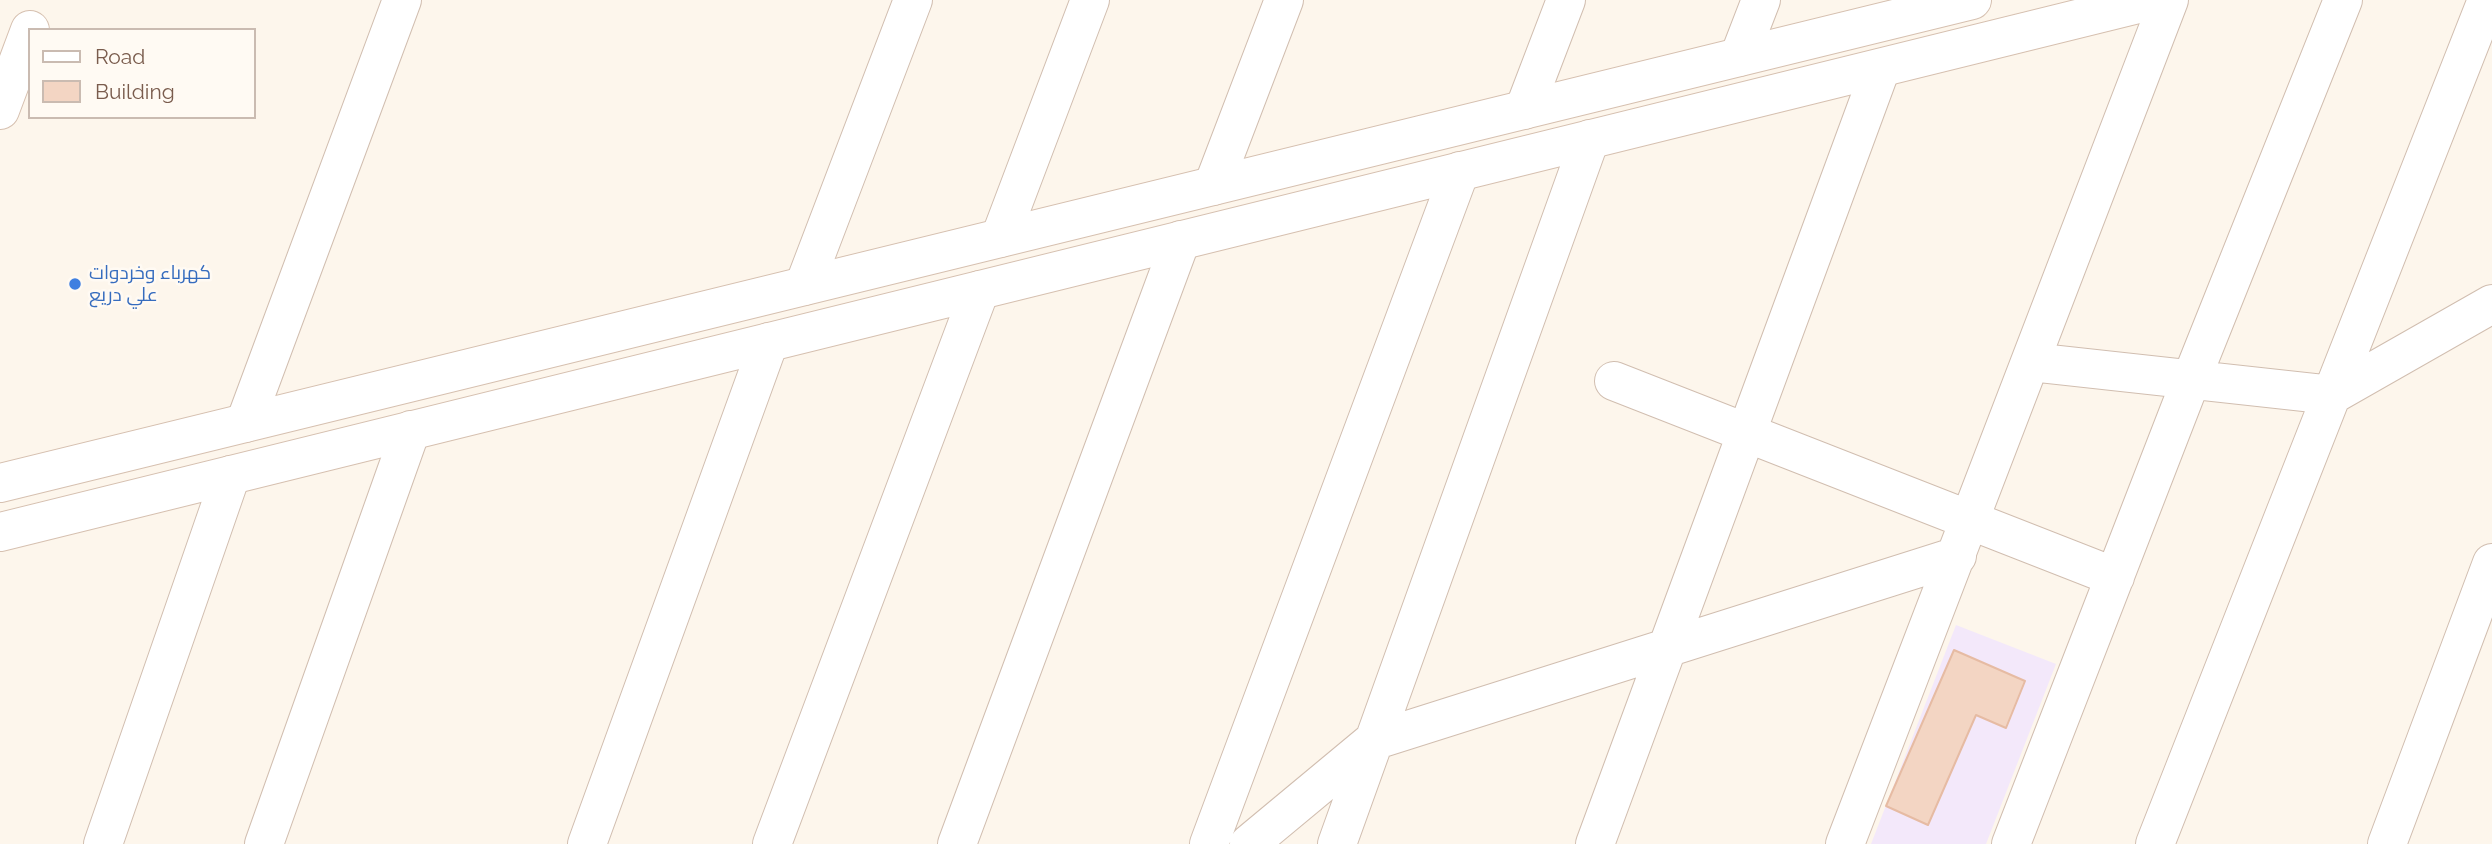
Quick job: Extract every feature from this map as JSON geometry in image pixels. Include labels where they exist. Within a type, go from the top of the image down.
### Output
[{"type":"street","points":[[31,28],[41,0]]},
{"type":"street","points":[[245,423],[402,0]]},
{"type":"street","points":[[804,286],[913,0]]},
{"type":"street","points":[[1000,238],[1090,0]]},
{"type":"street","points":[[1213,186],[1284,0]]},
{"type":"street","points":[[1524,110],[1566,0]]},
{"type":"street","points":[[1739,57],[1761,0]]},
{"type":"street","points":[[0,483],[1739,57],[1904,9],[1972,0]]},
{"type":"street","points":[[0,532],[2154,0]]},
{"type":"street","points":[[1845,844],[2169,0]]},
{"type":"street","points":[[2011,844],[2191,380],[2343,0]]},
{"type":"street","points":[[2155,844],[2487,0]]},
{"type":"street","points":[[0,110],[28,35]]},
{"type":"street","points":[[1595,844],[1881,68]]},
{"type":"street","points":[[1337,844],[1590,139]]},
{"type":"street","points":[[1209,844],[1460,171]]},
{"type":"street","points":[[957,844],[1181,240]]},
{"type":"street","points":[[772,844],[980,290]]},
{"type":"street","points":[[2031,362],[2332,395],[2492,304]]},
{"type":"street","points":[[587,844],[769,342]]},
{"type":"street","points":[[1614,381],[2115,577]]},
{"type":"street","points":[[264,844],[411,430]]},
{"type":"street","points":[[103,844],[231,475]]},
{"type":"street","points":[[1249,844],[1373,741],[1957,556]]},
{"type":"street","points":[[2387,844],[2492,563]]},
{"type":"shaded area","points":[[1956,625],[2056,664],[1986,844],[1871,844]]},
{"type":"building","points":[[1954,650],[2025,681],[2006,728],[1976,715],[1928,825],[1886,806]]},
{"type":"place","name":"كهرباء وخردوات علي دريع","points":[[75,284]]}]
